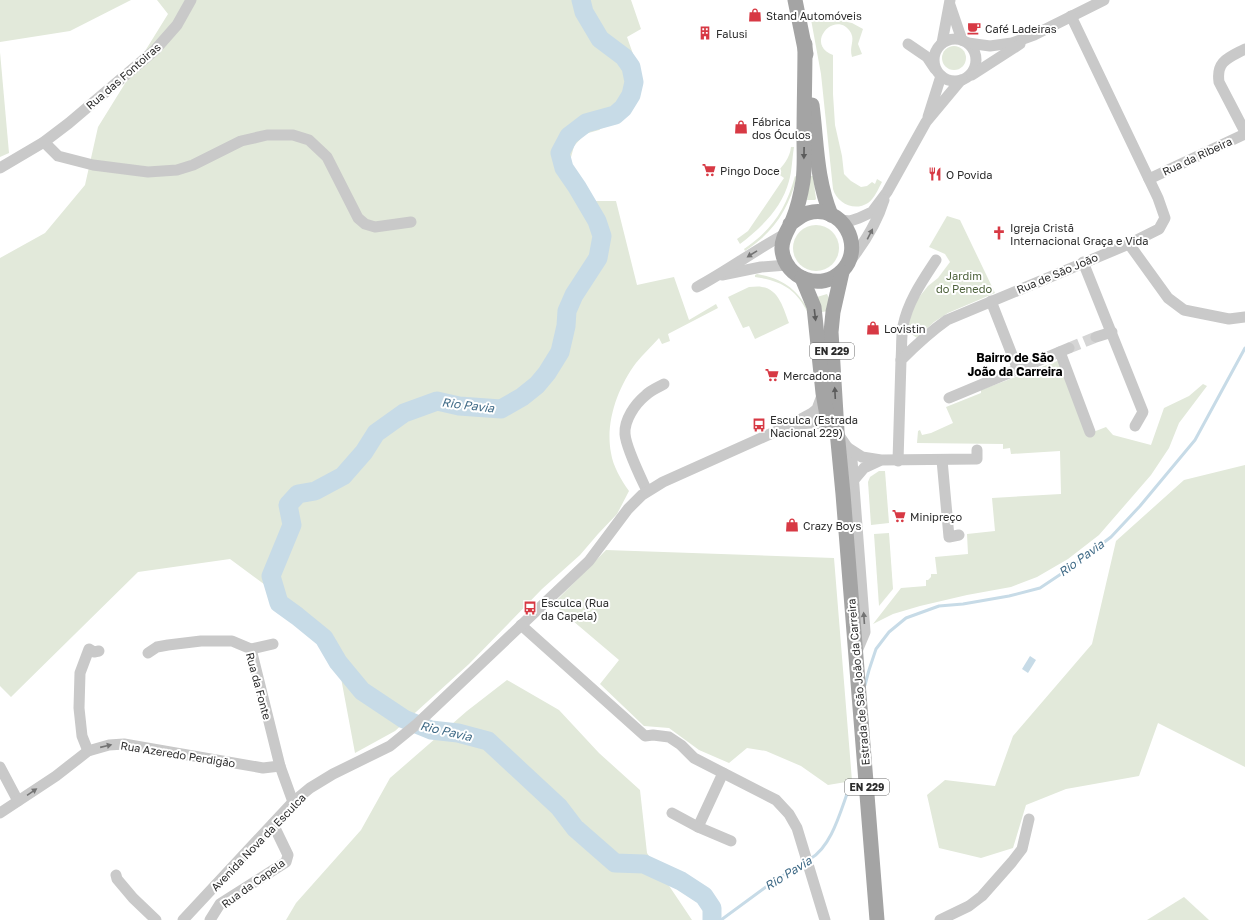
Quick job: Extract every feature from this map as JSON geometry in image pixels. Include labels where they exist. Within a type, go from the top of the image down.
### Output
[{"type":"main road","name":"EN 229","points":[[795,0],[805,44],[819,178],[826,201],[836,217],[847,228],[851,237],[851,255],[844,268]]},
{"type":"main road","name":"EN 229","points":[[802,278],[794,273],[788,265],[782,250],[783,242],[798,206],[803,180],[805,44]]},
{"type":"main road","points":[[788,229],[799,217],[809,213],[820,212],[836,217]]},
{"type":"main road","points":[[802,278],[818,282],[827,280],[835,277],[844,268]]},
{"type":"main road","name":"Estrada de São João da Carreira","points":[[844,268],[833,312],[831,332],[833,432],[839,500],[846,540],[878,920]]},
{"type":"main road","name":"Estrada de São João da Carreira","points":[[802,278],[814,307],[823,392],[833,432]]},
{"type":"street","name":"Rua das Fontoiras","points":[[0,168],[44,142],[69,123],[155,50],[177,25],[191,0]]},
{"type":"street","points":[[1034,35],[1012,43],[990,46],[955,39],[948,40],[940,45],[908,44],[927,57],[938,73],[947,80],[954,81],[965,79],[1034,35],[1104,0]]},
{"type":"street","points":[[836,217],[850,220],[872,212],[887,192],[926,122],[976,66],[977,60],[973,48],[965,41],[950,2]]},
{"type":"street","points":[[926,122],[938,73],[934,58],[940,45],[950,2]]},
{"type":"street","name":"Rua de São João","points":[[901,360],[934,329],[947,320],[1129,244],[1159,229],[1165,218],[1158,198],[1071,16]]},
{"type":"street","points":[[1245,49],[1226,59],[1220,67],[1218,74],[1219,82],[1245,133]]},
{"type":"street","name":"Rua da Ribeira","points":[[1149,179],[1245,133]]},
{"type":"street","points":[[44,142],[58,156],[93,165],[148,172],[177,170],[193,165],[241,141],[268,135],[293,135],[309,140],[327,158],[358,218],[365,224],[375,227],[411,222]]},
{"type":"street","points":[[844,268],[867,240],[881,212],[887,192]]},
{"type":"street","points":[[697,287],[716,277],[788,229]]},
{"type":"street","points":[[1129,244],[1168,298],[1184,310],[1230,319],[1245,317]]},
{"type":"street","points":[[898,461],[903,326],[910,304],[923,279],[936,260]]},
{"type":"street","points":[[1083,262],[1143,412],[1134,426]]},
{"type":"street","points":[[716,277],[761,267],[788,265]]},
{"type":"street","points":[[991,301],[1018,370]]},
{"type":"street","points":[[1096,337],[1112,332]]},
{"type":"street","points":[[949,398],[1064,350],[1090,432]]},
{"type":"street","points":[[647,491],[624,434],[627,420],[634,408],[646,394],[664,384]]},
{"type":"street","name":"Avenida Nova da Esculca","points":[[182,920],[293,802],[310,788],[333,774],[390,746],[423,719],[589,561],[628,509],[647,491],[663,482],[788,426],[812,413],[816,409],[823,392]]},
{"type":"street","name":"Avenida Nova da Esculca","points":[[788,426],[814,422],[827,426],[833,432]]},
{"type":"street","points":[[833,432],[847,447],[862,457],[881,460],[977,459],[977,450]]},
{"type":"street","points":[[847,447],[852,460],[865,632],[856,655]]},
{"type":"street","points":[[853,481],[864,468],[881,460]]},
{"type":"street","points":[[942,460],[949,536],[959,536]]},
{"type":"street","points":[[521,625],[645,736],[654,735],[669,737],[681,745],[694,758],[776,800],[789,814],[797,828],[825,920]]},
{"type":"street","name":"Rua da Fonte","points":[[148,653],[157,647],[201,641],[232,641],[251,649],[280,766],[293,802]]},
{"type":"street","points":[[251,649],[273,644]]},
{"type":"street","points":[[88,751],[82,736],[79,720],[80,674],[89,649],[94,652],[99,651]]},
{"type":"street","name":"Rua Azeredo Perdigão","points":[[0,813],[56,776],[88,751],[109,745],[124,744],[263,768],[280,766]]},
{"type":"street","points":[[0,767],[18,801]]},
{"type":"street","points":[[698,827],[723,773]]},
{"type":"street","points":[[672,813],[698,827],[731,841]]},
{"type":"street","points":[[940,920],[969,906],[982,896],[1012,862],[1022,849],[1029,819]]},
{"type":"street","name":"Rua da Capela","points":[[210,920],[220,904],[286,862],[288,856],[273,824]]},
{"type":"street","points":[[116,875],[117,879],[133,898],[156,920]]},
{"type":"street","points":[[207,895],[218,908]]},
{"type":"green space","points":[[0,0],[131,0],[70,31],[0,42]]},
{"type":"green space","points":[[157,0],[631,0],[641,29],[627,37],[638,68],[639,88],[626,112],[599,130],[585,134],[574,146],[570,161],[592,201],[616,201],[637,285],[674,277],[689,320],[716,304],[718,308],[668,334],[670,341],[662,344],[659,338],[636,363],[624,383],[614,405],[610,429],[611,453],[615,468],[629,491],[617,514],[580,555],[542,589],[469,664],[395,731],[355,753],[333,635],[230,559],[138,572],[11,697],[0,686],[0,258],[45,233],[85,185],[98,127],[168,14]]},
{"type":"green space","points":[[810,14],[852,23],[863,29],[858,44],[862,54],[852,57],[851,33],[845,26],[838,24],[831,26],[826,30],[822,36],[821,43],[825,50],[833,55],[835,125],[842,156],[844,174],[851,181],[861,187],[867,186],[872,182],[875,184],[877,179],[882,182],[873,199],[863,206],[857,207],[847,205],[838,198],[833,189],[821,74]]},
{"type":"green space","points":[[954,46],[963,49],[966,58],[963,67],[954,70],[945,67],[942,58],[945,49]]},
{"type":"green space","points":[[0,52],[9,153],[0,157]]},
{"type":"green space","points":[[791,147],[794,147],[791,173],[786,191],[770,217],[740,244],[737,239],[748,231],[784,178],[777,173],[788,158]]},
{"type":"green space","points":[[795,176],[797,177],[789,200],[772,228],[745,251],[744,249],[763,234],[777,218],[787,199]]},
{"type":"green space","points":[[809,176],[813,176],[815,200],[807,200]]},
{"type":"green space","name":"Jardim do Penedo","points":[[947,216],[960,220],[995,293],[948,313],[934,322],[917,338],[910,333],[907,327],[916,301],[928,286],[938,278],[950,262],[945,254],[929,247]]},
{"type":"green space","points":[[811,225],[821,225],[829,229],[835,235],[839,243],[839,253],[835,261],[829,267],[821,271],[811,271],[803,267],[797,261],[793,253],[793,243],[797,235],[803,229]]},
{"type":"green space","points":[[757,274],[775,279],[789,286],[800,297],[810,313],[808,313],[793,292],[773,281],[755,277]]},
{"type":"green space","points":[[749,287],[762,287],[773,292],[783,306],[789,323],[755,339],[749,326],[743,328],[728,297]]},
{"type":"green space","points":[[827,294],[829,298],[828,311],[822,312],[817,297]]},
{"type":"green space","points":[[1060,360],[1088,434],[1106,427],[1113,435],[1151,445],[1164,408],[1189,396],[1203,384],[1207,386],[1179,423],[1169,448],[1151,475],[1099,535],[1068,559],[1037,577],[1011,587],[920,606],[893,614],[873,624],[901,588],[926,586],[926,580],[931,577],[931,574],[937,574],[935,557],[968,554],[967,534],[995,531],[992,498],[1061,494],[1060,451],[1011,454],[1010,448],[1003,449],[1003,444],[917,443],[918,431],[920,430],[922,435],[931,433],[953,423],[946,407],[981,393],[981,390]]},
{"type":"green space","points":[[1245,465],[1245,767],[1158,723],[1139,776],[1066,789],[1026,805],[1013,848],[981,858],[939,848],[927,795],[945,780],[995,786],[1013,736],[1092,644],[1116,541],[1184,480]]},
{"type":"green space","points":[[879,471],[885,471],[889,523],[871,525],[868,482],[870,477]]},
{"type":"green space","points":[[889,533],[893,589],[879,606],[874,534]]},
{"type":"green space","points":[[606,550],[834,558],[852,781],[828,785],[801,766],[766,751],[747,748],[729,763],[699,750],[669,728],[644,726],[600,684],[619,660],[553,604]]},
{"type":"green space","points":[[507,680],[559,710],[599,753],[640,790],[647,853],[692,920],[286,920],[296,903],[361,830],[390,778],[467,711]]},
{"type":"green space","points":[[1184,897],[1209,920],[1147,920]]},
{"type":"water","points":[[1030,656],[1036,660],[1028,673],[1022,669]]},
{"type":"waterway","name":"Rio Pavia","points":[[581,0],[584,12],[600,39],[624,57],[631,67],[634,82],[631,95],[623,108],[615,115],[586,123],[569,136],[560,153],[564,168],[597,221],[602,236],[598,258],[574,295],[567,311],[566,326],[560,352],[547,373],[537,385],[522,397],[501,409],[459,406],[437,401],[404,413],[376,433],[364,452],[343,476],[315,491],[298,494],[288,505],[292,525],[271,576],[279,603],[324,638],[338,662],[362,691],[404,719],[431,730],[458,733],[488,741],[559,807],[575,828],[615,863],[644,864],[681,881],[704,896],[712,908],[712,920]]},
{"type":"waterway","name":"Rio Pavia","points":[[865,685],[876,649],[889,632],[906,618],[939,606],[963,604],[1009,596],[1040,588],[1070,568],[1111,537],[1140,506],[1195,440],[1245,348]]},
{"type":"waterway","name":"Rio Pavia","points":[[810,859],[817,854],[829,838],[834,829],[848,791]]},
{"type":"waterway","name":"Rio Pavia","points":[[721,920],[774,881],[805,862]]},
{"type":"tunnel","points":[[1069,348],[1096,337]]},
{"type":"place","name":"Stand Automóveis","points":[[755,15]]},
{"type":"place","name":"Café Ladeiras","points":[[974,28]]},
{"type":"place","name":"Falusi","points":[[705,33]]},
{"type":"place","name":"Fábrica dos Óculos","points":[[741,127]]},
{"type":"place","name":"Pingo Doce","points":[[709,170]]},
{"type":"place","name":"O Povida","points":[[935,174]]},
{"type":"place","name":"Igreja Cristã Internacional Graça e Vida","points":[[999,233]]},
{"type":"place","name":"Lovistin","points":[[873,328]]},
{"type":"place","name":"Mercadona","points":[[772,375]]},
{"type":"place","name":"Esculca (Estrada Nacional 229)","points":[[759,425]]},
{"type":"place","name":"Minipreço","points":[[899,516]]},
{"type":"place","name":"Crazy Boys","points":[[792,525]]},
{"type":"place","name":"Esculca (Rua da Capela)","points":[[530,608]]},
{"type":"district","name":"Bairro de São João da Carreira","points":[[1015,364]]}]
